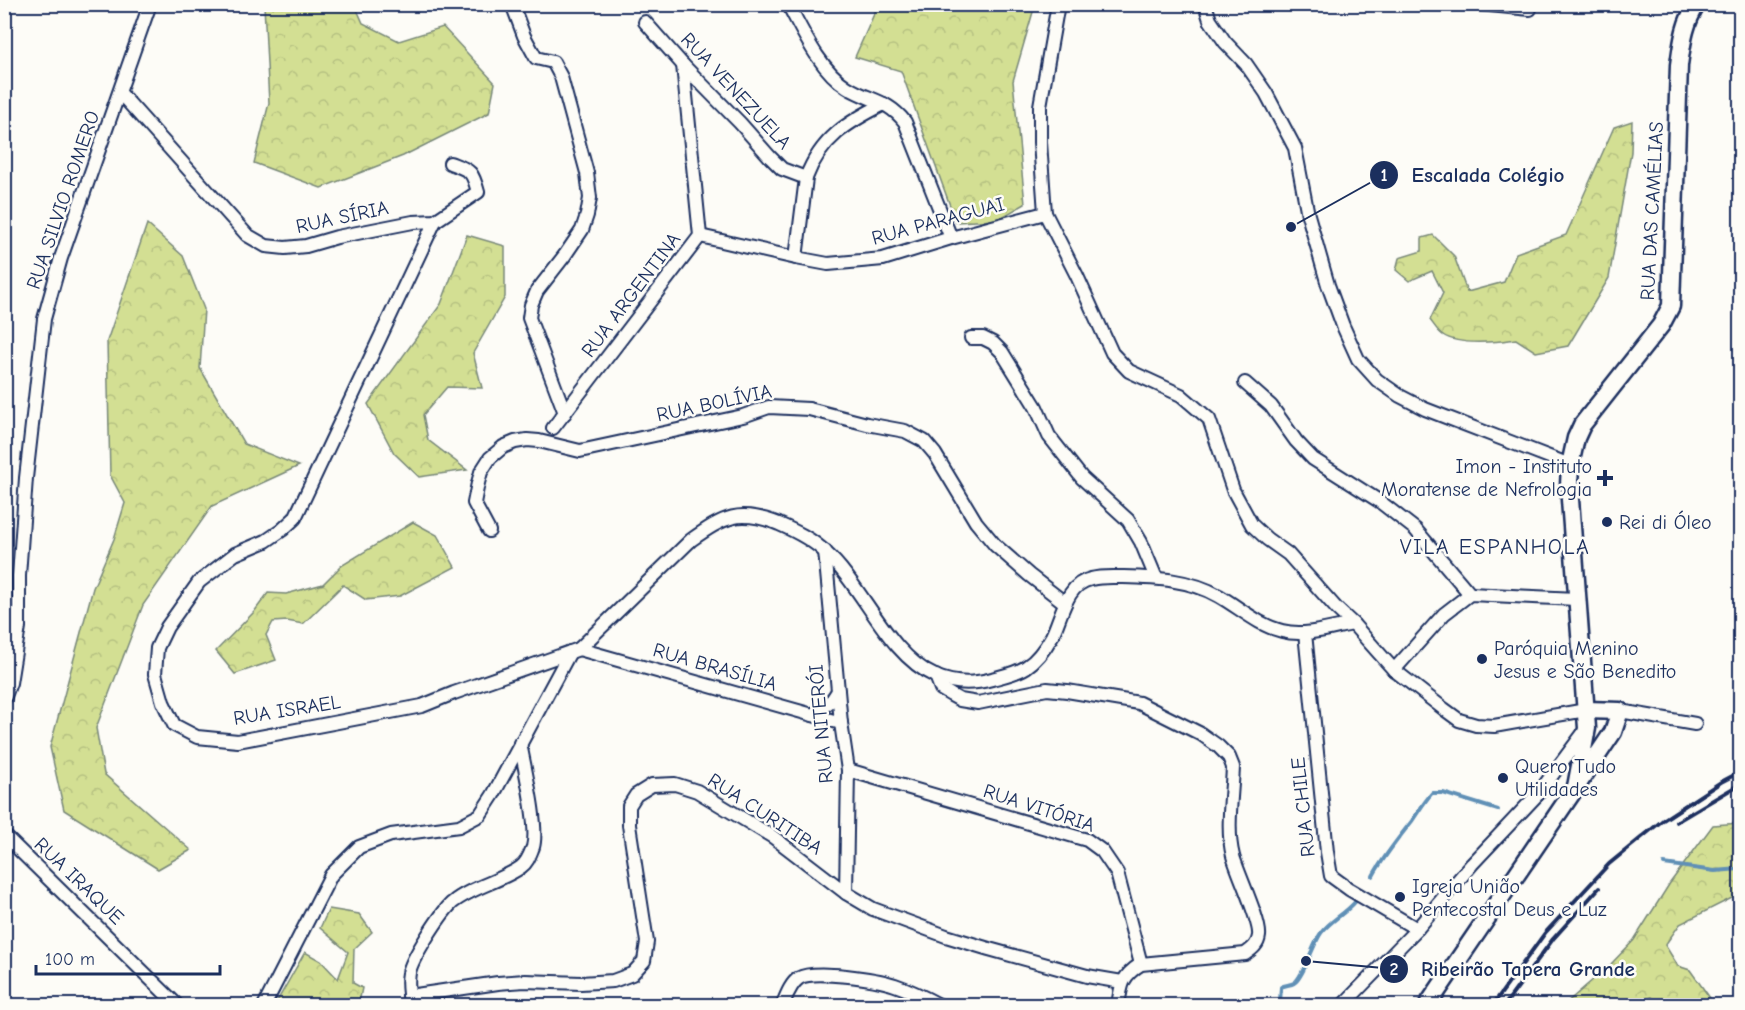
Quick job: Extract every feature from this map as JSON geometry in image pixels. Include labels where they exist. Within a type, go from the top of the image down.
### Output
[{"type":"main road","name":"RUA DAS CAMÉLIAS","points":[[1576,787],[1587,728],[1570,511],[1570,465],[1576,438],[1582,425],[1661,325],[1671,306],[1679,65],[1684,33],[1697,4]]},
{"type":"main road","points":[[1427,1005],[1613,732],[1620,711],[1586,710]]},
{"type":"street","name":"RUA SILVIO ROMERO","points":[[4,699],[10,683],[19,627],[19,576],[26,478],[44,320],[61,258],[150,4]]},
{"type":"street","points":[[512,4],[524,36],[536,58],[553,62],[561,77],[587,173],[590,198],[582,230],[537,291],[529,318],[565,413]]},
{"type":"street","points":[[788,4],[833,78],[897,111],[906,122],[951,238]]},
{"type":"street","points":[[1059,4],[1040,106],[1045,213],[1112,353],[1129,371],[1181,395],[1209,419],[1233,490],[1252,525],[1288,554],[1394,670],[1459,720],[1476,725],[1494,726],[1586,710]]},
{"type":"street","points":[[1205,4],[1210,20],[1220,35],[1246,64],[1266,93],[1294,147],[1308,215],[1328,285],[1358,359],[1377,380],[1400,396],[1425,409],[1570,465]]},
{"type":"street","points":[[1479,4],[1530,9]]},
{"type":"street","name":"RUA VENEZUELA","points":[[645,22],[782,169],[806,178]]},
{"type":"street","name":"RUA ARGENTINA","points":[[553,428],[700,236],[683,64]]},
{"type":"street","name":"RUA SÍRIA","points":[[120,93],[247,235],[266,246],[285,248],[306,246],[337,237],[413,222],[435,221],[477,192],[473,175],[466,169],[450,163]]},
{"type":"street","name":"RUA VENEZUELA","points":[[796,258],[806,178],[810,168],[836,132],[884,104]]},
{"type":"street","name":"RUA PARAGUAI","points":[[700,236],[828,264],[884,259],[1045,213]]},
{"type":"street","name":"RUA ISRAEL","points":[[435,221],[295,518],[266,541],[235,554],[199,582],[167,627],[158,648],[155,674],[163,702],[174,725],[197,738],[238,741],[422,706],[574,651]]},
{"type":"street","points":[[972,338],[983,338],[993,343],[1002,352],[1036,408],[1049,436],[1082,478],[1128,520],[1141,542],[1156,578]]},
{"type":"street","points":[[1245,383],[1271,406],[1296,441],[1313,459],[1379,501],[1415,529],[1470,594]]},
{"type":"street","name":"RUA BOLÍVIA","points":[[489,531],[474,502],[477,483],[490,458],[503,447],[515,442],[527,440],[546,442],[580,451],[743,416],[769,407],[809,409],[905,431],[924,441],[935,454],[976,522],[994,545],[1065,603]]},
{"type":"street","points":[[264,1005],[331,875],[359,847],[391,835],[459,826],[480,815],[574,651],[691,540],[722,520],[734,516],[764,519],[797,532],[825,551],[855,586],[878,622],[913,663],[936,676],[954,681],[977,684],[1026,667],[1041,653],[1052,637],[1065,603],[1078,584],[1104,577],[1156,578],[1200,587],[1260,622],[1283,632],[1305,633],[1353,624]]},
{"type":"street","name":"RUA NITERÓI","points":[[825,551],[841,723],[848,770],[846,893]]},
{"type":"street","points":[[1394,670],[1444,614],[1470,594],[1577,599]]},
{"type":"street","name":"RUA CHILE","points":[[1305,633],[1331,876],[1348,889],[1417,928]]},
{"type":"street","name":"RUA BRASÍLIA","points":[[574,651],[841,723]]},
{"type":"street","points":[[936,676],[941,689],[960,700],[978,703],[1047,689],[1138,703],[1201,734],[1229,757],[1233,767],[1230,836],[1233,855],[1257,922],[1259,936],[1255,947],[1245,954],[1142,964],[1130,971],[1122,982],[1118,1005]]},
{"type":"street","points":[[813,715],[832,700],[838,691]]},
{"type":"street","points":[[1620,711],[1695,724]]},
{"type":"street","points":[[1342,1005],[1417,928],[1472,864],[1538,794],[1587,728]]},
{"type":"street","points":[[410,1001],[409,973],[436,923],[452,903],[523,866],[529,858],[534,844],[534,824],[520,743]]},
{"type":"street","name":"RUA VITÓRIA","points":[[848,770],[1087,840],[1102,851],[1117,873],[1142,964]]},
{"type":"street","name":"RUA CURITIBA","points":[[410,1001],[498,982],[581,983],[613,981],[632,974],[644,961],[647,942],[629,825],[629,806],[636,795],[652,785],[675,784],[697,791],[773,837],[846,893],[873,909],[946,936],[1087,976],[1122,982]]},
{"type":"street","name":"RUA IRAQUE","points":[[4,836],[178,1005]]},
{"type":"street","points":[[782,1005],[790,988],[799,978],[814,974],[845,976],[893,984],[941,1005]]},
{"type":"green space","points":[[264,5],[355,5],[363,23],[399,41],[443,27],[495,83],[489,113],[403,156],[321,188],[254,163],[269,103]]},
{"type":"green space","points":[[878,5],[1035,5],[1013,81],[1025,204],[997,220],[956,222],[901,71],[855,57]]},
{"type":"green space","points":[[1632,121],[1631,152],[1609,278],[1568,346],[1536,352],[1516,339],[1468,342],[1458,341],[1441,334],[1430,320],[1443,293],[1432,271],[1409,281],[1396,270],[1399,258],[1422,251],[1422,238],[1433,235],[1454,256],[1467,292],[1504,282],[1516,253],[1566,235],[1614,127]]},
{"type":"green space","points":[[147,224],[183,256],[204,309],[200,368],[244,444],[299,466],[212,506],[143,605],[96,728],[104,774],[191,850],[158,869],[64,810],[50,747],[93,588],[114,539],[125,503],[110,475],[107,341]]},
{"type":"green space","points":[[467,235],[505,246],[505,297],[473,353],[482,388],[447,387],[423,415],[428,440],[467,470],[419,477],[394,453],[368,404],[441,304]]},
{"type":"green space","points":[[413,522],[437,535],[455,567],[400,596],[366,600],[343,585],[303,624],[287,621],[273,622],[266,635],[276,660],[235,674],[216,651],[254,612],[268,593],[286,594],[323,584],[341,566]]},
{"type":"green space","points":[[1740,823],[1740,894],[1680,924],[1665,945],[1678,966],[1690,970],[1715,1005],[1661,1005],[1652,997],[1623,1005],[1564,1005],[1610,965],[1634,940],[1670,883],[1713,825]]},
{"type":"green space","points":[[329,909],[359,914],[372,932],[354,949],[353,983],[362,988],[359,1003],[354,1006],[275,1005],[305,952],[321,961],[338,979],[348,952],[320,928]]},
{"type":"waterway","points":[[1373,876],[1432,793],[1443,793],[1498,810]]},
{"type":"waterway","points":[[1664,864],[1715,871],[1740,869]]},
{"type":"waterway","points":[[1266,1006],[1270,1002],[1275,1004],[1280,1002],[1281,987],[1293,984],[1297,980],[1321,933],[1356,901]]},
{"type":"railway","points":[[1492,1006],[1545,933],[1609,864],[1663,820],[1740,772]]},
{"type":"railway","points":[[1676,822],[1740,784]]},
{"type":"railway","points":[[1504,1006],[1553,939],[1599,888]]},
{"type":"place","name":"Escalada Colégio","points":[[1291,227]]},
{"type":"place","name":"Imon - Instituto Moratense de Nefrologia","points":[[1605,478]]},
{"type":"place","name":"Rei di Óleo","points":[[1607,522]]},
{"type":"place","name":"Paróquia Menino Jesus e São Benedito","points":[[1482,659]]},
{"type":"place","name":"Quero Tudo Utilidades","points":[[1503,778]]},
{"type":"place","name":"Igreja União Pentecostal Deus e Luz","points":[[1400,897]]},
{"type":"place","name":"Ribeirão Tapera Grande","points":[[1306,961]]},
{"type":"district","name":"VILA ESPANHOLA","points":[[1495,547]]}]
